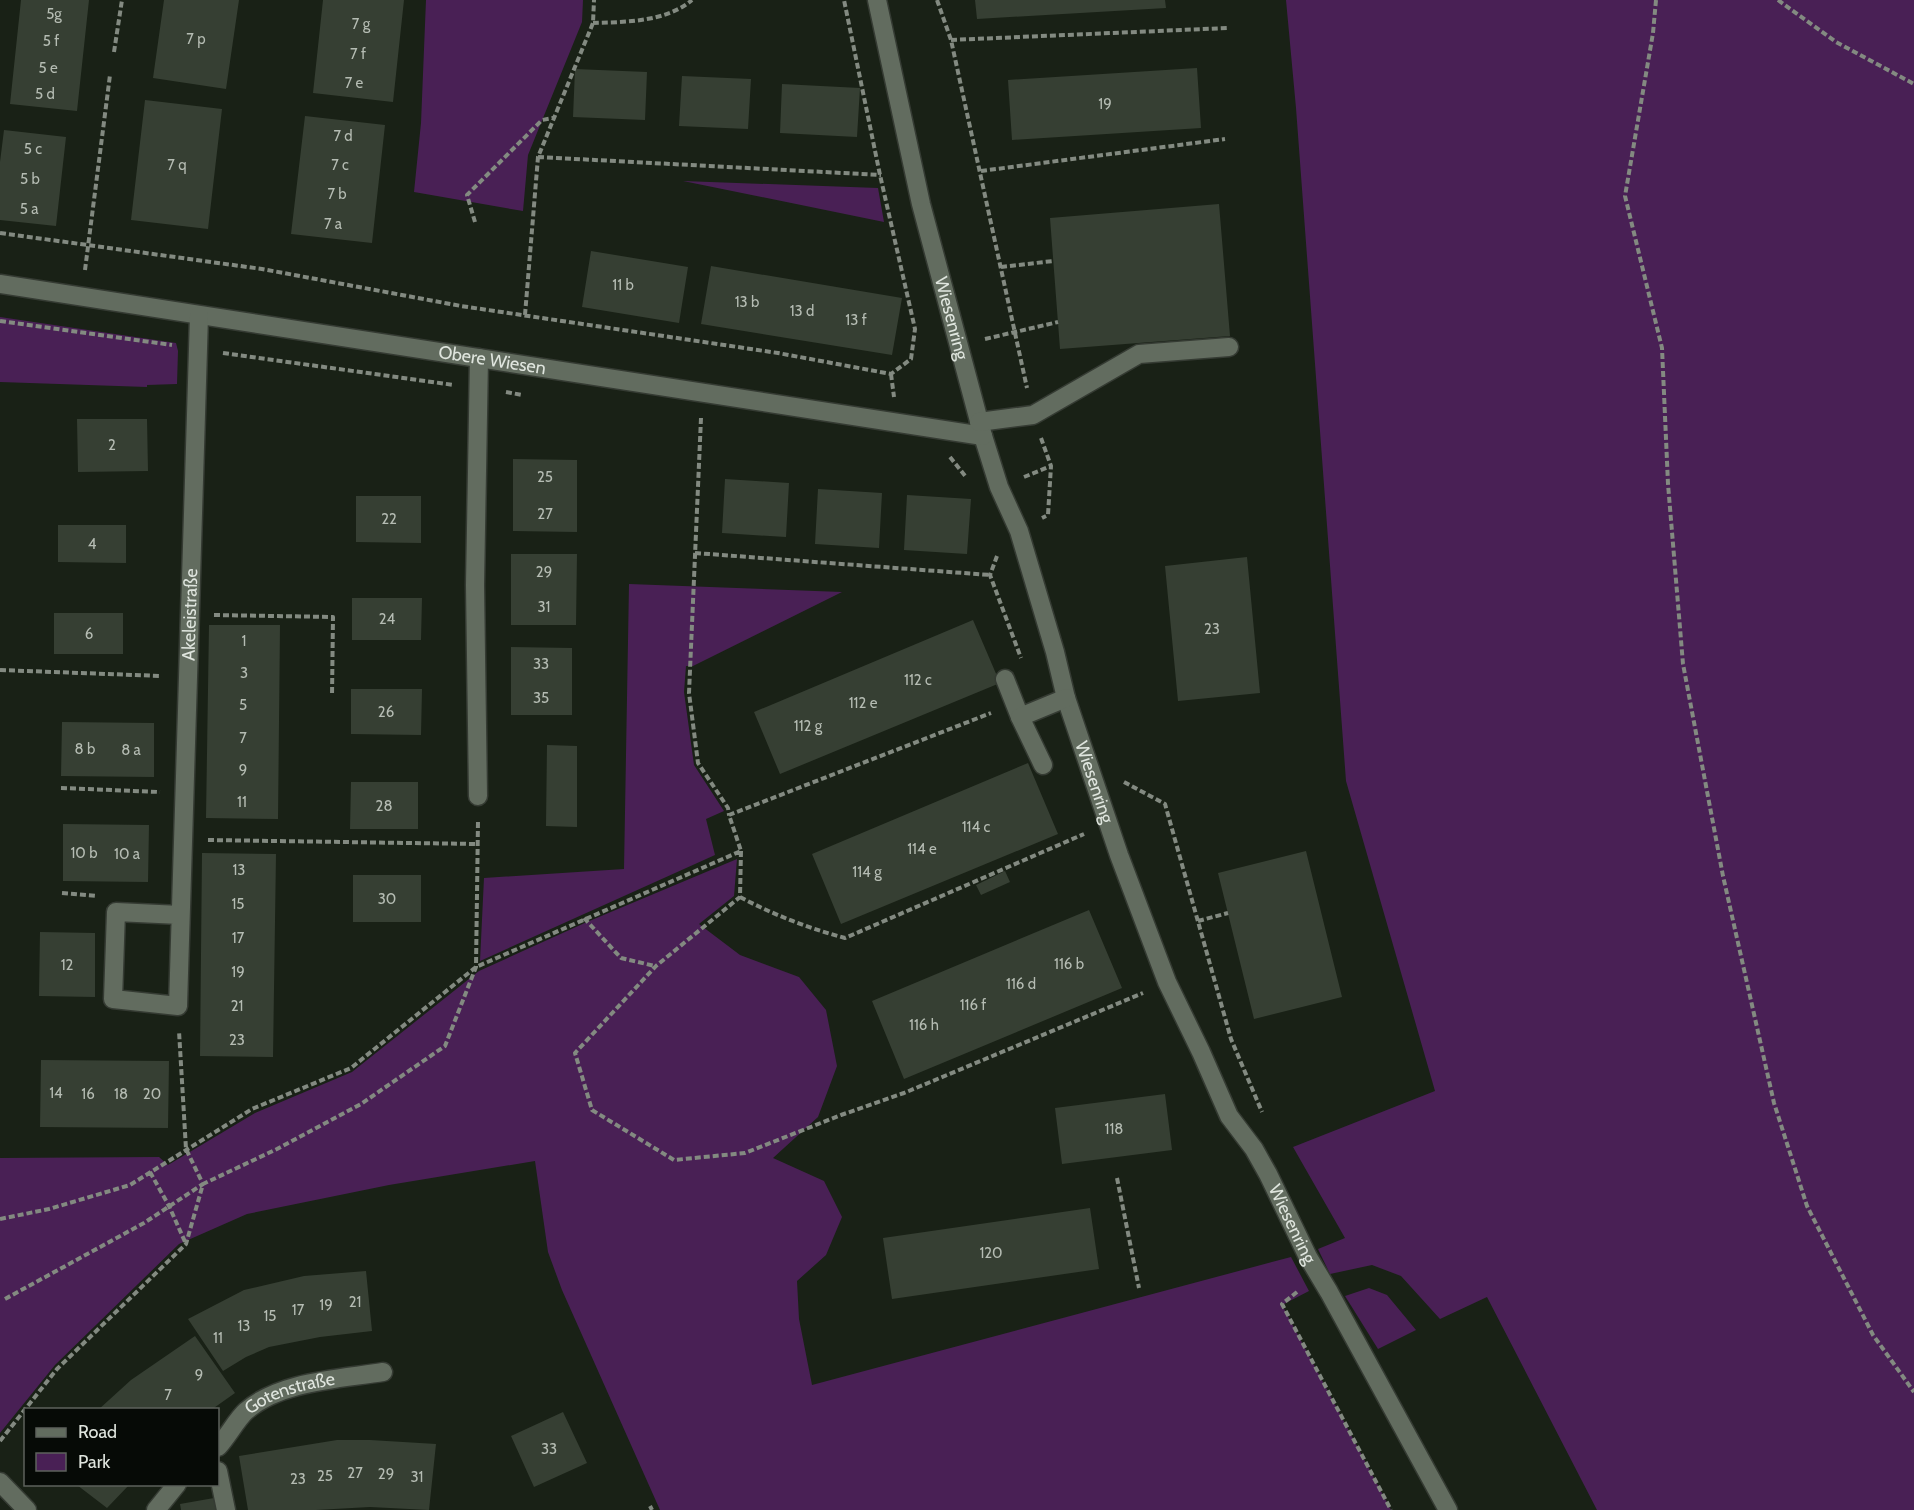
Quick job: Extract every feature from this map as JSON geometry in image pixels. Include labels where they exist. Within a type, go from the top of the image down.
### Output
[{"type":"street","name":"Wiesenring","points":[[877,0],[915,174],[981,429],[999,487],[1019,531],[1055,652],[1066,698],[1119,855],[1167,982],[1229,1116],[1254,1149],[1268,1174],[1308,1257],[1448,1510]]},
{"type":"street","name":"Obere Wiesen","points":[[0,284],[702,393],[981,429],[1033,415]]},
{"type":"street","name":"Akeleistraße","points":[[178,1006],[199,316]]},
{"type":"street","points":[[1033,415],[1139,354],[1228,346]]},
{"type":"street","points":[[478,796],[475,585],[479,358]]},
{"type":"street","points":[[1005,679],[1043,765]]},
{"type":"street","points":[[1020,717],[1066,698]]},
{"type":"street","points":[[178,1006],[113,999],[116,912],[180,915]]},
{"type":"street","name":"Gotenstraße","points":[[219,1446],[229,1436],[245,1411],[281,1390],[383,1372]]},
{"type":"street","points":[[219,1476],[226,1510]]},
{"type":"street","points":[[0,1482],[27,1510]]},
{"type":"street","points":[[156,1510],[176,1486]]},
{"type":"path","points":[[114,52],[122,0]]},
{"type":"path","points":[[525,315],[538,157],[593,23],[594,0]]},
{"type":"path","points":[[593,23],[633,21],[680,10],[692,0]]},
{"type":"path","points":[[0,233],[262,269],[461,306],[778,353],[891,374],[911,359],[915,329],[844,0]]},
{"type":"path","points":[[937,0],[951,40],[1033,415],[1051,466],[1048,515],[1019,531]]},
{"type":"path","points":[[1656,0],[1653,33],[1625,196],[1662,348],[1668,484],[1683,664],[1724,876],[1774,1103],[1807,1206],[1873,1335],[1914,1392]]},
{"type":"path","points":[[1778,0],[1836,42],[1914,84]]},
{"type":"path","points":[[951,40],[1227,27]]},
{"type":"path","points":[[81,297],[110,75]]},
{"type":"path","points":[[475,222],[466,195],[542,120],[554,117]]},
{"type":"path","points":[[981,171],[1225,139]]},
{"type":"path","points":[[538,157],[880,175],[915,174]]},
{"type":"path","points":[[1001,267],[1053,261]]},
{"type":"path","points":[[0,321],[525,395]]},
{"type":"path","points":[[958,346],[1058,322]]},
{"type":"path","points":[[702,393],[689,693],[698,763],[728,808],[741,851],[740,897],[656,966],[574,1053],[592,1110],[674,1160],[746,1153],[904,1093],[1167,982]]},
{"type":"path","points":[[689,418],[713,422]]},
{"type":"path","points":[[948,455],[971,483]]},
{"type":"path","points":[[695,553],[990,575]]},
{"type":"path","points":[[190,615],[333,617],[332,696]]},
{"type":"path","points":[[0,670],[188,677]]},
{"type":"path","points":[[729,814],[996,711],[1020,717]]},
{"type":"path","points":[[1089,764],[1165,804],[1231,1039],[1263,1114]]},
{"type":"path","points":[[62,788],[184,793]]},
{"type":"path","points":[[5,1299],[144,1223],[202,1184],[277,1149],[361,1104],[445,1046],[476,967],[478,796]]},
{"type":"path","points":[[740,897],[773,914],[812,929],[845,938],[1085,834]]},
{"type":"path","points":[[183,840],[477,844]]},
{"type":"path","points":[[0,1219],[49,1209],[130,1185],[252,1109],[351,1068],[476,967],[741,851]]},
{"type":"path","points":[[1198,921],[1228,913]]},
{"type":"path","points":[[584,918],[621,958],[656,966]]},
{"type":"path","points":[[26,1408],[57,1369],[186,1244],[202,1184],[186,1149],[178,1006]]},
{"type":"path","points":[[150,1172],[186,1244]]},
{"type":"path","points":[[1117,1178],[1139,1288]]},
{"type":"path","points":[[1318,1274],[1282,1304],[1390,1510]]},
{"type":"path","points":[[0,1440],[24,1410]]},
{"type":"green space","points":[[426,0],[583,0],[582,22],[528,155],[523,211],[414,192],[421,123]]},
{"type":"green space","points":[[1286,0],[1914,0],[1914,1510],[1597,1510],[1487,1297],[1440,1319],[1401,1276],[1372,1265],[1330,1274],[1318,1249],[1345,1238],[1293,1147],[1435,1091],[1346,781]]},
{"type":"green space","points":[[683,181],[878,188],[884,222]]},
{"type":"green space","points":[[0,317],[176,343],[178,351],[177,384],[147,385],[147,387],[0,382]]},
{"type":"green space","points":[[629,584],[842,592],[693,666],[686,666],[684,692],[694,765],[724,811],[706,819],[715,855],[480,961],[484,878],[624,869]]},
{"type":"green space","points":[[737,859],[734,896],[699,924],[740,955],[799,977],[826,1010],[837,1066],[818,1117],[773,1158],[824,1181],[842,1217],[826,1255],[797,1281],[799,1319],[812,1385],[1291,1257],[1309,1291],[1282,1305],[1391,1510],[660,1510],[562,1290],[548,1252],[535,1161],[389,1185],[247,1214],[179,1244],[55,1365],[0,1433],[0,1158],[159,1157],[168,1165],[255,1113],[352,1072],[479,971],[587,922]]},
{"type":"green space","points":[[1369,1288],[1387,1295],[1416,1330],[1378,1349],[1345,1296]]},
{"type":"building","points":[[21,0],[89,0],[77,111],[10,104]]},
{"type":"building","points":[[164,0],[239,0],[226,89],[153,78]]},
{"type":"building","points":[[323,0],[404,0],[393,102],[313,93]]},
{"type":"building","points":[[975,0],[1165,0],[1166,8],[977,19]]},
{"type":"building","points":[[1197,68],[1201,128],[1012,140],[1008,80]]},
{"type":"building","points":[[575,69],[647,72],[645,120],[573,117]]},
{"type":"building","points":[[682,76],[751,79],[748,129],[679,126]]},
{"type":"building","points":[[782,84],[860,88],[857,137],[780,133]]},
{"type":"building","points":[[145,100],[222,109],[208,229],[131,220]]},
{"type":"building","points":[[305,116],[385,125],[372,243],[291,234]]},
{"type":"building","points":[[4,130],[66,137],[56,226],[0,220],[0,162]]},
{"type":"building","points":[[1219,204],[1230,336],[1060,349],[1050,218]]},
{"type":"building","points":[[591,251],[688,267],[679,323],[582,307]]},
{"type":"building","points":[[711,266],[902,298],[892,355],[701,324]]},
{"type":"building","points":[[77,419],[147,419],[148,471],[78,472]]},
{"type":"building","points":[[513,459],[577,460],[577,532],[513,531]]},
{"type":"building","points":[[725,479],[789,483],[786,537],[722,533]]},
{"type":"building","points":[[818,489],[882,493],[879,548],[815,544]]},
{"type":"building","points":[[907,495],[971,499],[967,554],[904,550]]},
{"type":"building","points":[[356,496],[421,496],[421,543],[356,542]]},
{"type":"building","points":[[58,525],[126,525],[126,563],[58,562]]},
{"type":"building","points":[[511,554],[577,554],[576,625],[511,625]]},
{"type":"building","points":[[1247,557],[1260,693],[1178,701],[1165,566]]},
{"type":"building","points":[[352,598],[422,598],[421,640],[352,640]]},
{"type":"building","points":[[54,613],[123,613],[123,654],[54,654]]},
{"type":"building","points":[[973,620],[1000,683],[780,774],[754,712]]},
{"type":"building","points":[[209,625],[280,625],[278,819],[206,818]]},
{"type":"building","points":[[511,647],[572,648],[572,715],[511,715]]},
{"type":"building","points":[[351,689],[422,689],[421,735],[351,734]]},
{"type":"building","points":[[62,722],[154,723],[154,777],[61,776]]},
{"type":"building","points":[[547,745],[577,746],[577,827],[546,826]]},
{"type":"building","points":[[1028,763],[1058,834],[841,924],[812,854]]},
{"type":"building","points":[[351,782],[418,782],[418,829],[350,829]]},
{"type":"building","points":[[63,824],[149,825],[148,882],[63,881]]},
{"type":"building","points":[[1306,851],[1342,997],[1254,1019],[1218,873]]},
{"type":"building","points":[[202,853],[276,854],[273,1057],[200,1056]]},
{"type":"building","points":[[1005,871],[1010,882],[981,895],[976,885]]},
{"type":"building","points":[[353,875],[421,875],[421,922],[353,922]]},
{"type":"building","points":[[1089,910],[1122,988],[904,1079],[872,1001]]},
{"type":"building","points":[[40,932],[95,933],[95,997],[39,996]]},
{"type":"building","points":[[41,1060],[169,1061],[168,1128],[40,1127]]},
{"type":"building","points":[[1165,1094],[1172,1150],[1062,1164],[1055,1108]]},
{"type":"building","points":[[1090,1208],[1099,1269],[892,1299],[883,1238]]},
{"type":"building","points":[[366,1271],[372,1331],[320,1337],[269,1347],[223,1371],[188,1319],[244,1290],[304,1276]]},
{"type":"building","points":[[195,1336],[235,1393],[214,1408],[100,1408],[131,1380]]},
{"type":"building","points":[[563,1412],[587,1463],[534,1487],[511,1436]]},
{"type":"building","points":[[337,1440],[436,1444],[429,1510],[370,1507],[248,1510],[239,1456]]},
{"type":"building","points":[[78,1486],[128,1486],[107,1508]]},
{"type":"building","points":[[214,1498],[216,1510],[181,1510],[180,1504]]}]
